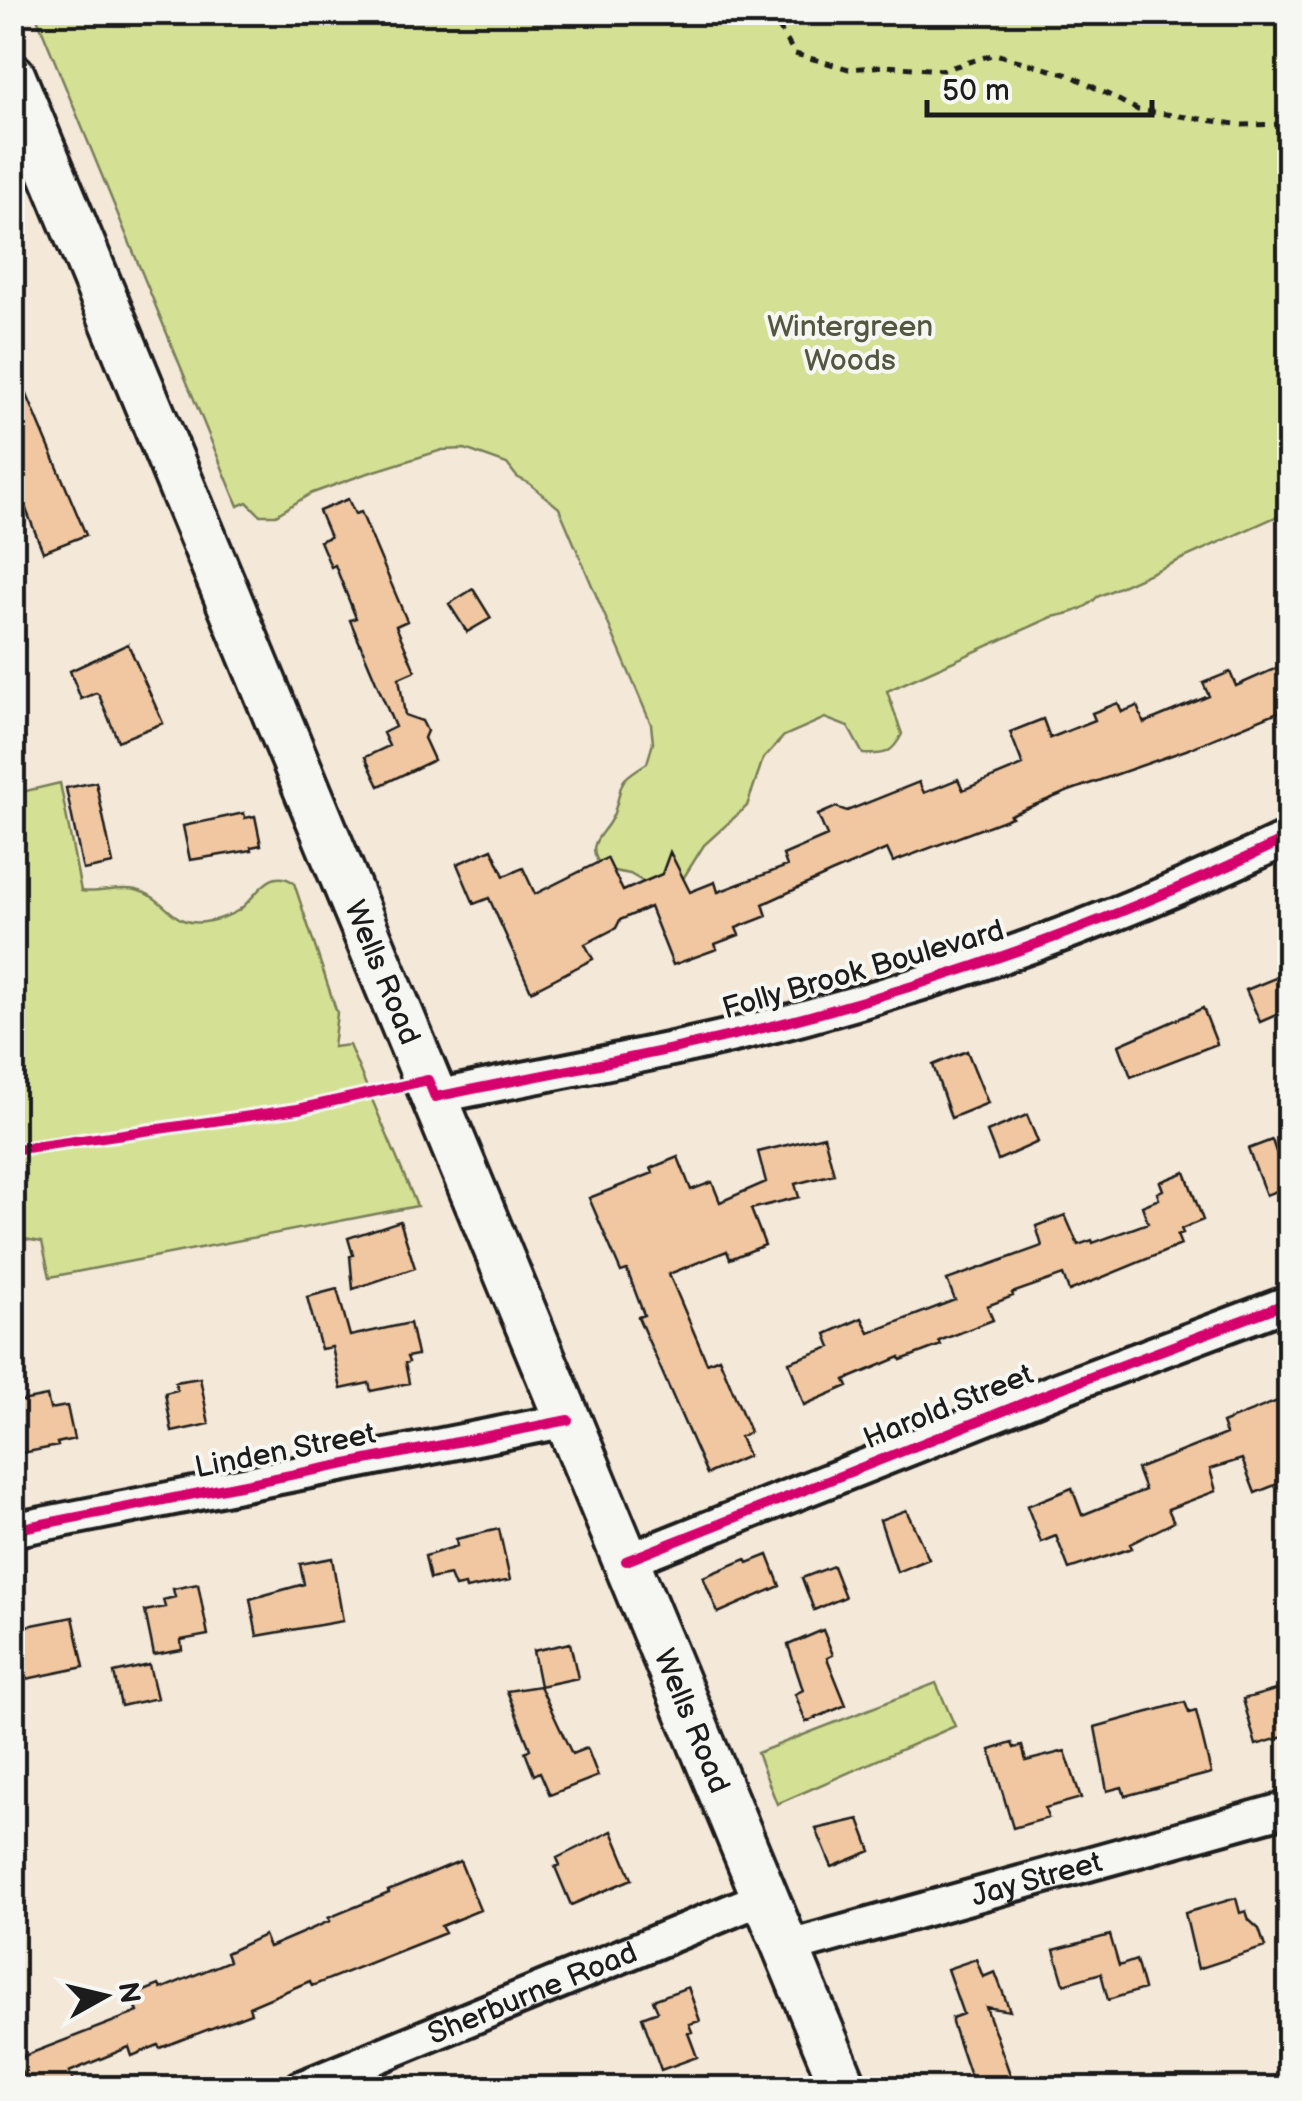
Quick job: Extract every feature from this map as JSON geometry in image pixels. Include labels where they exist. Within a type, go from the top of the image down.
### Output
[{"type":"main road","name":"Wells Road","points":[[12,76],[844,2088]]},
{"type":"street","name":"Folly Brook Boulevard","points":[[434,1096],[724,1036],[886,994],[1118,914],[1290,837]]},
{"type":"street","name":"Harold Street","points":[[626,1561],[1290,1302]]},
{"type":"street","name":"Linden Street","points":[[12,1530],[568,1420]]},
{"type":"street","name":"Jay Street","points":[[786,1948],[1290,1808]]},
{"type":"street","name":"Sherburne Road","points":[[301,2088],[765,1897]]},
{"type":"path","points":[[776,12],[774,18],[794,54],[849,69],[885,66],[943,70],[995,54],[1072,76],[1138,110],[1242,126],[1290,124]]},
{"type":"green space","name":"Wintergreen Woods","points":[[35,13],[1289,13],[1289,511],[1097,597],[1082,608],[1052,617],[887,691],[902,734],[887,752],[863,754],[848,727],[825,718],[784,736],[763,759],[747,806],[704,845],[684,877],[658,890],[630,874],[603,869],[594,852],[595,845],[614,813],[625,780],[647,763],[653,743],[651,724],[559,508],[517,477],[507,464],[465,449],[442,450],[362,475],[310,494],[276,515],[260,515],[247,502],[238,506]]},
{"type":"green space","points":[[60,783],[81,891],[136,890],[156,899],[178,917],[196,923],[236,912],[270,880],[285,878],[294,883],[337,1013],[333,1047],[349,1045],[417,1206],[50,1277],[42,1242],[13,1237],[13,794]]},
{"type":"green space","points":[[936,1683],[955,1726],[777,1804],[757,1753]]},
{"type":"building","points":[[12,359],[86,535],[43,552],[26,509],[12,514]]},
{"type":"building","points":[[348,499],[355,514],[361,512],[407,621],[396,626],[415,671],[399,678],[405,715],[422,721],[427,731],[424,738],[434,760],[379,786],[365,757],[389,746],[383,733],[395,727],[350,620],[356,618],[335,565],[331,567],[320,541],[330,537],[319,511]]},
{"type":"building","points":[[473,589],[491,618],[467,632],[449,604]]},
{"type":"building","points":[[128,644],[163,723],[118,741],[99,695],[81,699],[70,671]]},
{"type":"building","points":[[1290,662],[1290,707],[893,862],[887,849],[763,904],[767,916],[736,928],[739,935],[715,944],[717,949],[673,965],[650,907],[620,920],[616,928],[585,944],[593,959],[531,991],[489,898],[474,904],[457,864],[492,849],[504,876],[523,868],[535,894],[607,858],[623,891],[662,874],[670,852],[690,892],[715,882],[718,892],[787,866],[783,855],[827,836],[818,815],[836,807],[847,811],[919,782],[924,793],[958,779],[963,790],[1023,765],[1010,732],[1043,719],[1050,738],[1095,720],[1092,713],[1118,703],[1122,712],[1137,706],[1144,723],[1209,696],[1203,683],[1230,672],[1236,686]]},
{"type":"building","points":[[96,782],[113,864],[83,870],[66,788]]},
{"type":"building","points":[[244,813],[245,818],[255,816],[261,845],[251,847],[252,850],[190,860],[183,826]]},
{"type":"building","points":[[1290,972],[1290,1009],[1260,1022],[1246,990]]},
{"type":"building","points":[[1203,1008],[1217,1044],[1131,1077],[1119,1045]]},
{"type":"building","points":[[967,1051],[988,1103],[951,1118],[933,1065]]},
{"type":"building","points":[[1027,1115],[1038,1142],[998,1160],[987,1132]]},
{"type":"building","points":[[824,1136],[834,1174],[795,1184],[799,1197],[751,1209],[765,1245],[730,1259],[727,1251],[669,1274],[707,1363],[719,1358],[750,1432],[740,1437],[748,1456],[707,1474],[638,1317],[644,1315],[627,1270],[621,1272],[589,1198],[653,1173],[651,1168],[678,1157],[691,1190],[712,1182],[720,1202],[766,1182],[758,1152]]},
{"type":"building","points":[[1272,1140],[1276,1152],[1290,1147],[1290,1186],[1266,1195],[1248,1149]]},
{"type":"building","points":[[1185,1172],[1203,1220],[1181,1229],[1183,1233],[1177,1235],[1181,1245],[1069,1291],[1063,1275],[1012,1293],[1013,1296],[987,1306],[993,1320],[939,1341],[941,1345],[845,1380],[848,1386],[804,1405],[789,1362],[831,1347],[826,1334],[862,1318],[869,1333],[955,1300],[947,1280],[1042,1246],[1036,1226],[1065,1215],[1078,1245],[1148,1223],[1142,1206],[1159,1199],[1157,1193],[1163,1190],[1160,1182]]},
{"type":"building","points":[[400,1221],[415,1268],[353,1289],[353,1255],[348,1238]]},
{"type":"building","points":[[337,1289],[350,1336],[410,1323],[417,1355],[407,1357],[409,1362],[405,1363],[409,1383],[371,1391],[369,1383],[341,1389],[332,1347],[321,1349],[307,1297]]},
{"type":"building","points":[[200,1378],[209,1424],[172,1432],[165,1393],[177,1390],[175,1382]]},
{"type":"building","points":[[47,1396],[50,1409],[67,1406],[74,1439],[12,1455],[12,1415],[18,1414],[16,1402]]},
{"type":"building","points":[[1290,1396],[1290,1479],[1255,1493],[1242,1459],[1210,1469],[1216,1491],[1168,1509],[1174,1522],[1130,1544],[1132,1548],[1069,1569],[1056,1536],[1041,1542],[1027,1506],[1072,1488],[1082,1515],[1145,1490],[1137,1469],[1226,1434],[1222,1423]]},
{"type":"building","points":[[906,1510],[929,1559],[897,1572],[880,1520]]},
{"type":"building","points":[[499,1529],[510,1580],[466,1589],[465,1585],[455,1587],[450,1575],[430,1579],[425,1556],[457,1546],[456,1539]]},
{"type":"building","points":[[768,1555],[780,1586],[718,1613],[703,1577],[746,1559],[748,1563]]},
{"type":"building","points":[[332,1558],[343,1621],[257,1636],[250,1599],[304,1584],[300,1564]]},
{"type":"building","points":[[833,1566],[845,1597],[814,1610],[802,1578]]},
{"type":"building","points":[[198,1584],[208,1635],[181,1640],[182,1650],[154,1655],[145,1611],[165,1607],[163,1600],[175,1597],[173,1589]]},
{"type":"building","points":[[73,1617],[84,1667],[12,1682],[12,1629]]},
{"type":"building","points":[[823,1630],[833,1655],[827,1658],[846,1705],[806,1722],[795,1694],[803,1690],[788,1645]]},
{"type":"building","points":[[570,1643],[578,1678],[540,1686],[533,1651]]},
{"type":"building","points":[[149,1665],[157,1698],[121,1706],[114,1673]]},
{"type":"building","points":[[540,1686],[572,1754],[587,1748],[598,1776],[550,1795],[540,1772],[534,1775],[525,1752],[530,1749],[507,1691]]},
{"type":"building","points":[[1290,1686],[1290,1735],[1256,1745],[1243,1699]]},
{"type":"building","points":[[1185,1702],[1189,1713],[1196,1711],[1211,1773],[1125,1796],[1122,1787],[1107,1791],[1095,1727]]},
{"type":"building","points":[[1012,1743],[1014,1748],[1022,1746],[1026,1761],[1065,1751],[1081,1798],[1045,1808],[1048,1818],[1013,1828],[990,1750]]},
{"type":"building","points":[[859,1819],[871,1851],[832,1867],[816,1829]]},
{"type":"building","points":[[612,1831],[632,1879],[571,1905],[555,1867],[560,1865],[557,1858]]},
{"type":"building","points":[[460,1861],[480,1910],[441,1926],[445,1933],[312,1986],[310,1981],[249,2007],[251,2013],[160,2048],[158,2045],[132,2056],[129,2047],[69,2072],[76,2088],[28,2088],[16,2059],[138,2012],[132,1996],[159,1985],[161,1989],[229,1961],[226,1953],[264,1935],[269,1947]]},
{"type":"building","points":[[1236,1898],[1240,1913],[1246,1911],[1259,1929],[1265,1947],[1198,1969],[1185,1913]]},
{"type":"building","points":[[1110,1935],[1119,1966],[1136,1960],[1144,1989],[1108,2000],[1101,1973],[1064,1984],[1054,1950]]},
{"type":"building","points":[[976,1959],[983,1977],[995,1972],[1010,2011],[986,2007],[1015,2088],[974,2088],[952,2023],[952,2018],[963,2014],[947,1969]]},
{"type":"building","points":[[688,1987],[700,2021],[689,2024],[692,2032],[688,2033],[697,2057],[661,2070],[642,2017],[658,2011],[653,2000]]},
{"type":"cycle path","points":[[12,1150],[298,1109],[428,1080],[435,1097],[760,1029],[930,980],[1052,938],[1290,837]]},
{"type":"cycle path","points":[[626,1561],[1290,1302]]},
{"type":"cycle path","points":[[12,1530],[568,1420]]}]
